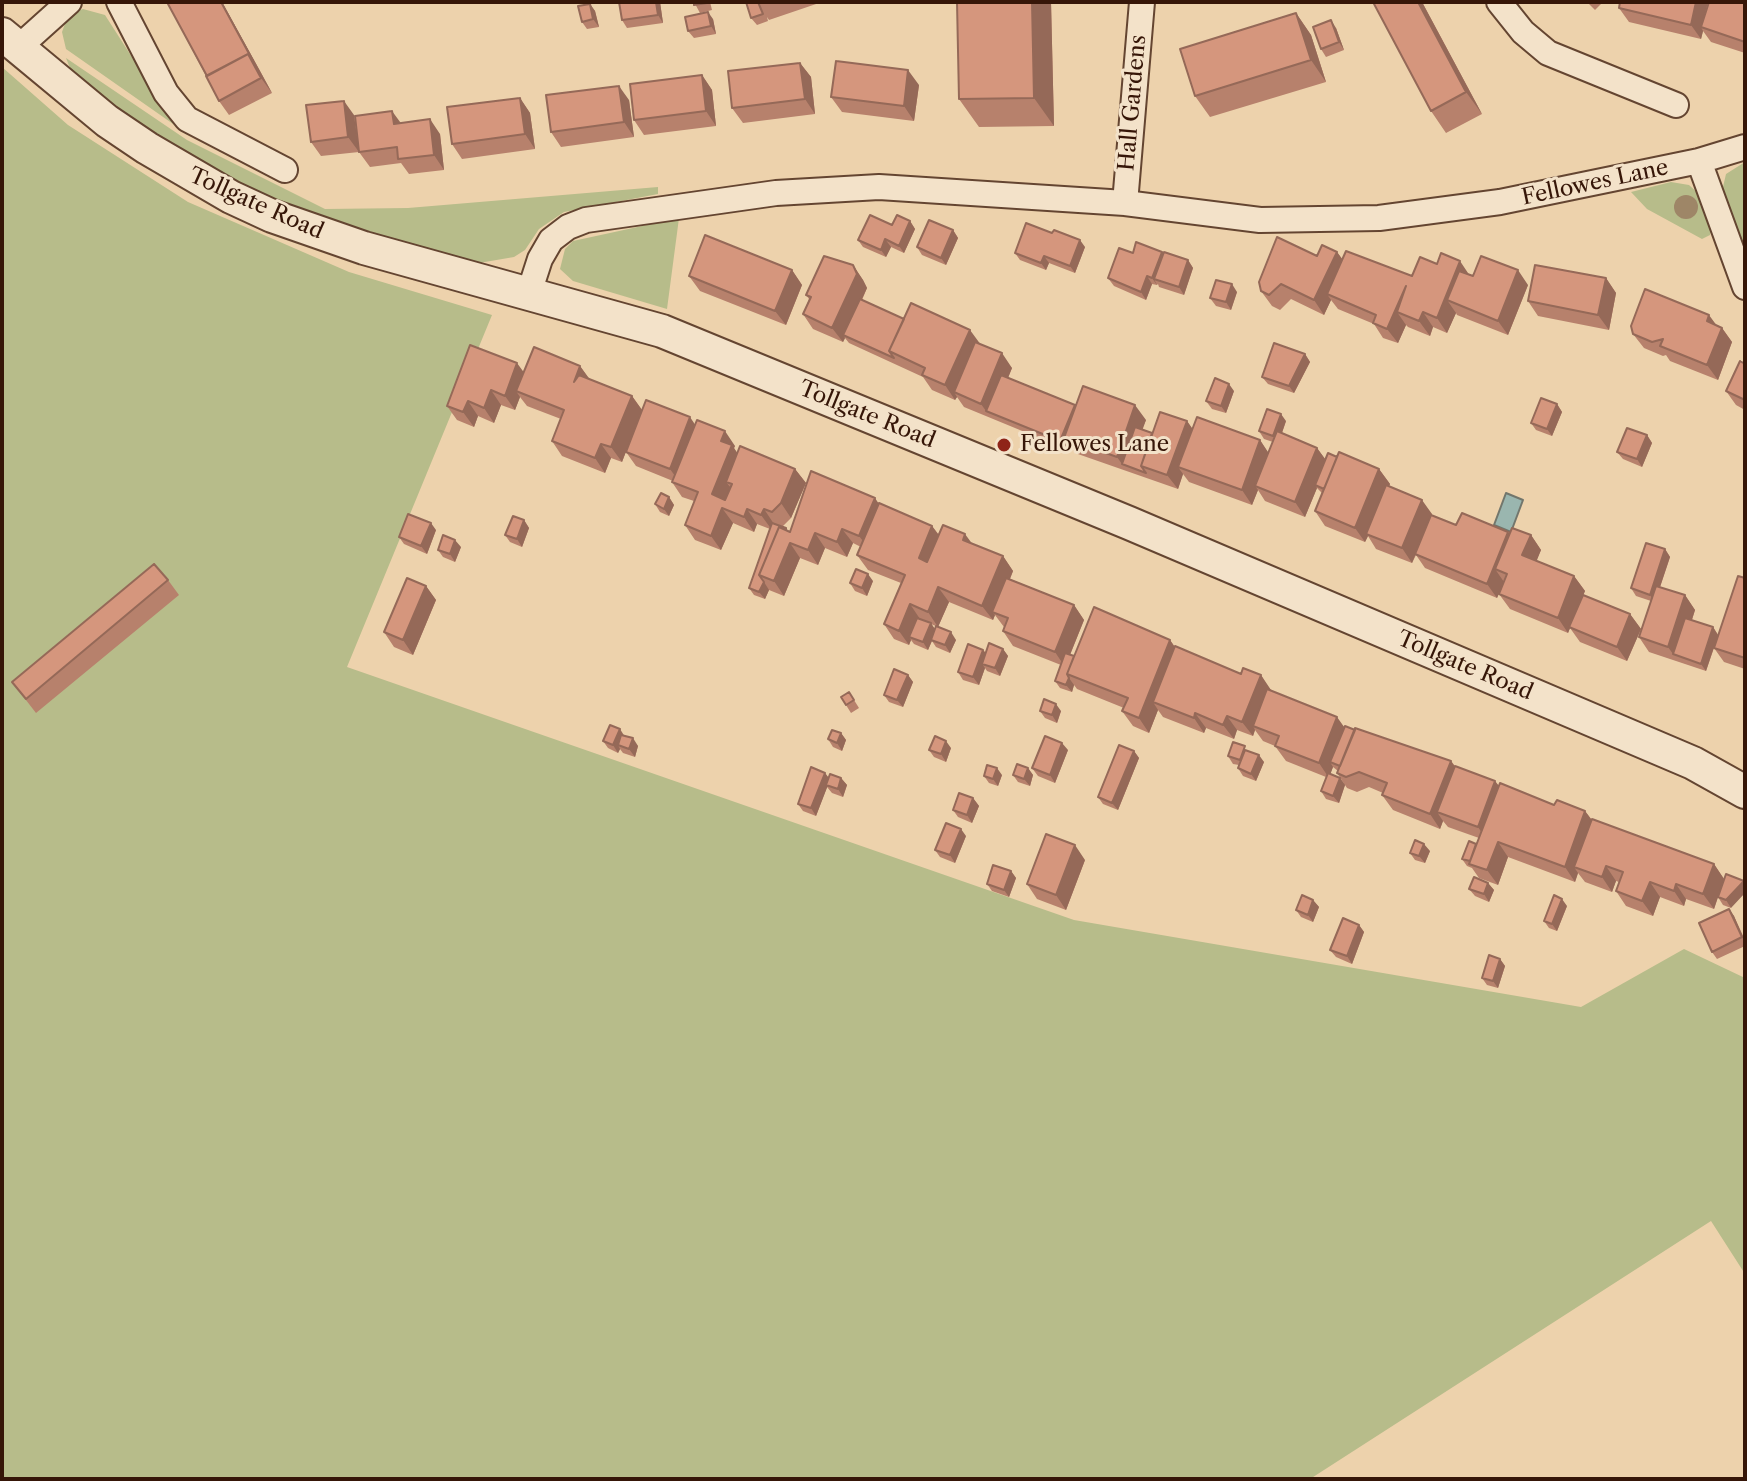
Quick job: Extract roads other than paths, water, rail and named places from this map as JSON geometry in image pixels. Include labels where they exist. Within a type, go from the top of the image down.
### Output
[{"type":"street","points":[[10,40],[69,2]]},
{"type":"street","points":[[119,2],[166,93],[187,119],[285,170]]},
{"type":"street","name":"Hall Gardens","points":[[1125,203],[1142,2]]},
{"type":"street","points":[[1499,2],[1523,32],[1548,53],[1676,105]]},
{"type":"street","name":"Tollgate Road","points":[[10,40],[117,128],[231,197],[317,233],[662,331],[1693,763],[1745,792]]},
{"type":"street","name":"Fellowes Lane","points":[[529,293],[540,259],[551,240],[568,227],[586,220],[776,193],[879,187],[1125,203],[1260,220],[1379,218],[1500,202],[1699,161],[1745,147]]},
{"type":"street","points":[[1699,161],[1745,287]]},
{"type":"water","points":[[1506,493],[1523,500],[1511,532],[1494,525]]},
{"type":"place","name":"Fellowes Lane","points":[[1004,445]]}]
